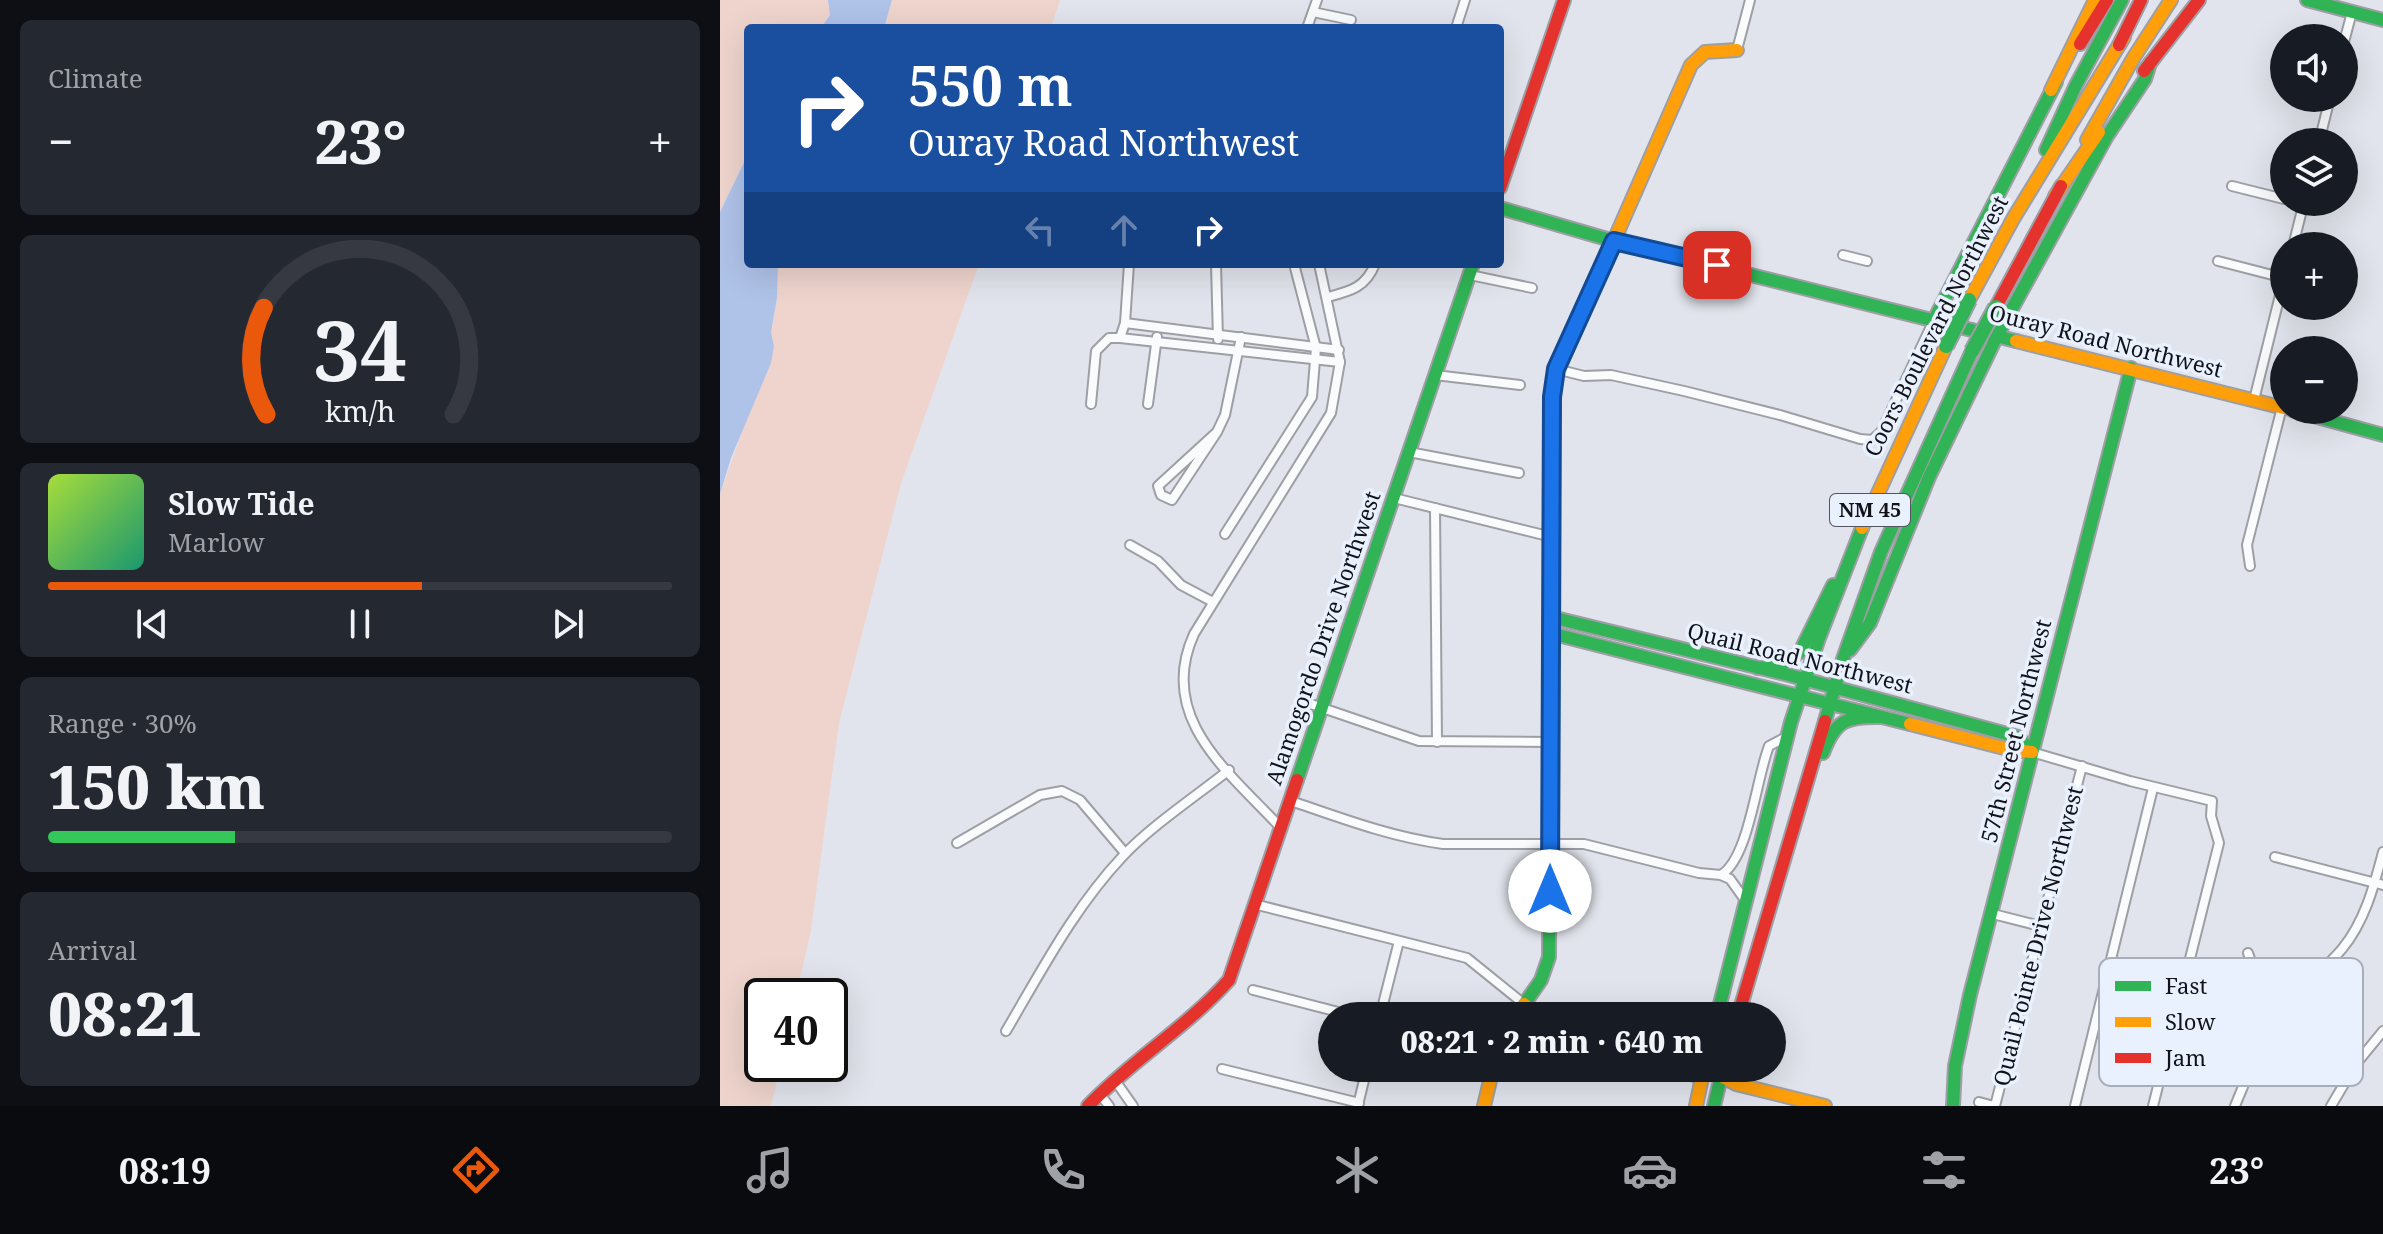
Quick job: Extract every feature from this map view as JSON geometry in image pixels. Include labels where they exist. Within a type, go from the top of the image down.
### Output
[{"type":"main road","points":[[1504,176],[1564,0]]},
{"type":"main road","points":[[1934,320],[2095,0]]},
{"type":"main road","points":[[2051,90],[2107,0]]},
{"type":"main road","points":[[2013,219],[2076,85],[2122,0]]},
{"type":"main road","points":[[2119,45],[2141,0]]},
{"type":"main road","name":"Coors Boulevard Northwest","points":[[1720,1002],[1799,696],[1853,550],[1892,457],[1969,300],[2013,219],[2149,0]]},
{"type":"main road","name":"Coors Boulevard Northwest","points":[[1742,1002],[1828,703],[1903,499],[1972,351],[2055,196],[2134,57],[2171,0]]},
{"type":"main road","points":[[2055,196],[2117,106],[2199,0]]},
{"type":"main road","points":[[2307,0],[2383,20]]},
{"type":"main road","points":[[1526,1002],[1541,980],[1549,957],[1552,397],[1556,369],[1691,65],[1705,52],[1737,50]]},
{"type":"main road","points":[[1843,659],[1870,623],[1929,477],[1997,336],[2107,136],[2145,79],[2150,63]]},
{"type":"main road","name":"Ouray Road Northwest","points":[[1504,209],[1614,241],[2270,404]]},
{"type":"main road","name":"Alamogordo Drive Northwest","points":[[1088,1106],[1114,1079],[1220,992],[1229,980],[1471,269]]},
{"type":"main road","name":"57th Street Northwest","points":[[1953,1106],[1955,1066],[2131,368]]},
{"type":"main road","name":"Ouray Road Northwest","points":[[2343,424],[2383,435]]},
{"type":"main road","points":[[1758,668],[1780,666],[1800,652],[1853,550]]},
{"type":"main road","points":[[1551,591],[1567,614],[1581,625]]},
{"type":"main road","name":"Quail Road Northwest","points":[[1551,617],[1581,625],[1628,645],[1799,696],[2012,750],[2032,752]]},
{"type":"main road","name":"Quail Road Northwest","points":[[1550,633],[1758,668],[2018,737],[2032,752]]},
{"type":"main road","points":[[1800,808],[1811,792],[1828,738],[1835,726],[1847,718],[1881,717]]},
{"type":"main road","points":[[1484,1106],[1490,1082]]},
{"type":"main road","points":[[1696,1106],[1701,1082]]},
{"type":"main road","points":[[1707,1082],[1711,1106]]},
{"type":"main road","points":[[1711,1106],[1718,1082]]},
{"type":"main road","points":[[1734,1082],[1825,1106]]},
{"type":"street","points":[[1308,24],[1317,0]]},
{"type":"street","points":[[1457,24],[1465,0]]},
{"type":"street","points":[[1737,50],[1750,0]]},
{"type":"street","points":[[1313,12],[1351,20]]},
{"type":"street","points":[[2349,24],[2352,12]]},
{"type":"street","points":[[2232,186],[2270,196]]},
{"type":"street","points":[[1843,255],[1867,261]]},
{"type":"street","points":[[2218,261],[2270,275]]},
{"type":"street","points":[[1120,338],[1125,323],[1129,268]]},
{"type":"street","points":[[1216,268],[1218,349]]},
{"type":"street","points":[[1225,534],[1312,397],[1316,348],[1295,268]]},
{"type":"street","points":[[1281,828],[1195,727],[1187,709],[1182,671],[1189,645],[1213,602],[1327,422],[1337,390],[1340,362],[1320,268]]},
{"type":"street","points":[[1328,297],[1363,284],[1373,268]]},
{"type":"street","points":[[1471,269],[1532,288]]},
{"type":"street","points":[[1556,369],[1584,376],[1611,375],[1872,440],[1877,437],[1934,320]]},
{"type":"street","points":[[2254,400],[2274,320]]},
{"type":"street","points":[[1125,323],[1339,350]]},
{"type":"street","points":[[1148,404],[1158,327]]},
{"type":"street","points":[[1217,432],[1158,486],[1161,495],[1172,500],[1217,432],[1228,406],[1241,337]]},
{"type":"street","points":[[1091,404],[1096,351],[1109,338],[1340,362]]},
{"type":"street","points":[[1435,375],[1520,385]]},
{"type":"street","points":[[2250,566],[2247,545],[2281,424]]},
{"type":"street","points":[[1409,452],[1519,473]]},
{"type":"street","points":[[1394,498],[1552,537]]},
{"type":"street","points":[[1435,508],[1437,742]]},
{"type":"street","points":[[1130,545],[1158,561],[1181,585],[1213,602]]},
{"type":"street","points":[[1305,702],[1419,741],[1550,742]]},
{"type":"street","points":[[1721,875],[1730,870],[1740,853],[1769,746],[1788,736]]},
{"type":"street","name":"Quail Road Northwest","points":[[2032,752],[2153,788],[2212,801],[2211,816],[2219,843],[2190,958]]},
{"type":"street","name":"Quail Pointe Drive Northwest","points":[[1979,1102],[1994,1106],[2082,766]]},
{"type":"street","points":[[1006,1031],[1069,922],[1125,853],[1229,770]]},
{"type":"street","points":[[2111,958],[2153,788]]},
{"type":"street","points":[[957,843],[1040,795],[1062,791],[1080,800],[1125,853]]},
{"type":"street","points":[[1291,801],[1364,826],[1425,841],[1584,844],[1699,873],[1721,875],[1730,879],[1746,901]]},
{"type":"street","points":[[2332,958],[2342,948],[2379,884],[2383,852]]},
{"type":"street","points":[[2275,857],[2379,884]]},
{"type":"street","points":[[1254,904],[1467,958],[1512,1002]]},
{"type":"street","points":[[1993,914],[2040,926]]},
{"type":"street","points":[[1384,1002],[1399,941]]},
{"type":"street","points":[[2248,953],[2250,958]]},
{"type":"street","points":[[1253,990],[1318,1007]]},
{"type":"street","points":[[2075,1106],[2099,1008]]},
{"type":"street","points":[[2363,1055],[2383,1031]]},
{"type":"street","points":[[1222,1069],[1358,1104],[1364,1082]]},
{"type":"street","points":[[1114,1079],[1133,1106]]},
{"type":"street","name":"Quail Road Northwest","points":[[2153,1106],[2158,1086]]},
{"type":"street","points":[[2235,1106],[2243,1086]]},
{"type":"street","points":[[2331,1106],[2343,1086]]},
{"type":"street","points":[[1099,1093],[1109,1106]]},
{"type":"shaded area","points":[[720,0],[828,0],[830,15],[824,24],[744,24],[744,162],[720,211]]},
{"type":"shaded area","points":[[892,0],[1060,0],[1052,24],[885,24]]},
{"type":"shaded area","points":[[778,268],[978,268],[901,483],[839,723],[811,930],[800,978],[744,978],[744,1082],[777,1082],[771,1106],[720,1106],[720,494],[757,390],[762,385],[774,346],[771,332]]},
{"type":"water","points":[[828,0],[892,0],[885,24],[824,24],[830,15]]},
{"type":"water","points":[[744,162],[744,268],[778,268],[771,363],[731,458],[720,494],[720,212]]},
{"type":"traffic: fast","points":[[2046,150],[2076,85],[2122,0]]},
{"type":"traffic: fast","points":[[2307,0],[2383,20]]},
{"type":"traffic: fast","points":[[1997,336],[2107,136],[2145,79],[2150,63]]},
{"type":"traffic: fast","points":[[1934,320],[2056,82]]},
{"type":"traffic: fast","points":[[1504,209],[1614,241],[2016,341]]},
{"type":"traffic: fast","points":[[1297,780],[1472,268]]},
{"type":"traffic: fast","points":[[1946,346],[1969,300]]},
{"type":"traffic: fast","points":[[1972,351],[1996,307]]},
{"type":"traffic: fast","points":[[1850,650],[1870,623],[1929,477],[1997,336]]},
{"type":"traffic: fast","points":[[1825,721],[1843,659],[1881,552],[1972,351]]},
{"type":"traffic: fast","points":[[1953,1106],[1955,1066],[1970,995],[2131,368]]},
{"type":"traffic: fast","points":[[2343,424],[2383,435]]},
{"type":"traffic: fast","points":[[1526,1002],[1541,980],[1549,957],[1551,495]]},
{"type":"traffic: fast","points":[[1721,1002],[1791,722],[1819,638],[1862,528]]},
{"type":"traffic: fast","points":[[1758,668],[1780,666],[1800,652],[1833,585]]},
{"type":"traffic: fast","points":[[1551,617],[1789,675],[2018,737],[2032,752]]},
{"type":"traffic: fast","points":[[1550,633],[1910,724]]},
{"type":"traffic: fast","points":[[1823,753],[1832,733],[1844,722],[1881,717]]},
{"type":"traffic: fast","points":[[1714,1106],[1720,1082]]},
{"type":"traffic: slow","points":[[2051,90],[2095,0]]},
{"type":"traffic: slow","points":[[2087,140],[2134,57],[2171,0]]},
{"type":"traffic: slow","points":[[1969,300],[2013,219],[2124,37]]},
{"type":"traffic: slow","points":[[1551,495],[1555,375],[1691,65],[1705,52],[1737,50]]},
{"type":"traffic: slow","points":[[2055,196],[2099,132]]},
{"type":"traffic: slow","points":[[2016,341],[2270,404]]},
{"type":"traffic: slow","points":[[1862,528],[1946,346]]},
{"type":"traffic: slow","points":[[1910,724],[2012,750],[2032,752]]},
{"type":"traffic: slow","points":[[1484,1106],[1490,1082]]},
{"type":"traffic: slow","points":[[1696,1106],[1701,1082]]},
{"type":"traffic: slow","points":[[1732,1082],[1825,1106]]},
{"type":"traffic: jam","points":[[1504,176],[1564,0]]},
{"type":"traffic: jam","points":[[2080,44],[2107,0]]},
{"type":"traffic: jam","points":[[2119,45],[2141,0]]},
{"type":"traffic: jam","points":[[2144,71],[2199,0]]},
{"type":"traffic: jam","points":[[1996,307],[2061,186]]},
{"type":"traffic: jam","points":[[1742,1002],[1825,721]]},
{"type":"traffic: jam","points":[[1088,1106],[1229,980],[1297,780]]},
{"type":"route","points":[[1550,891],[1552,397],[1556,369],[1614,241],[1717,265]]}]
